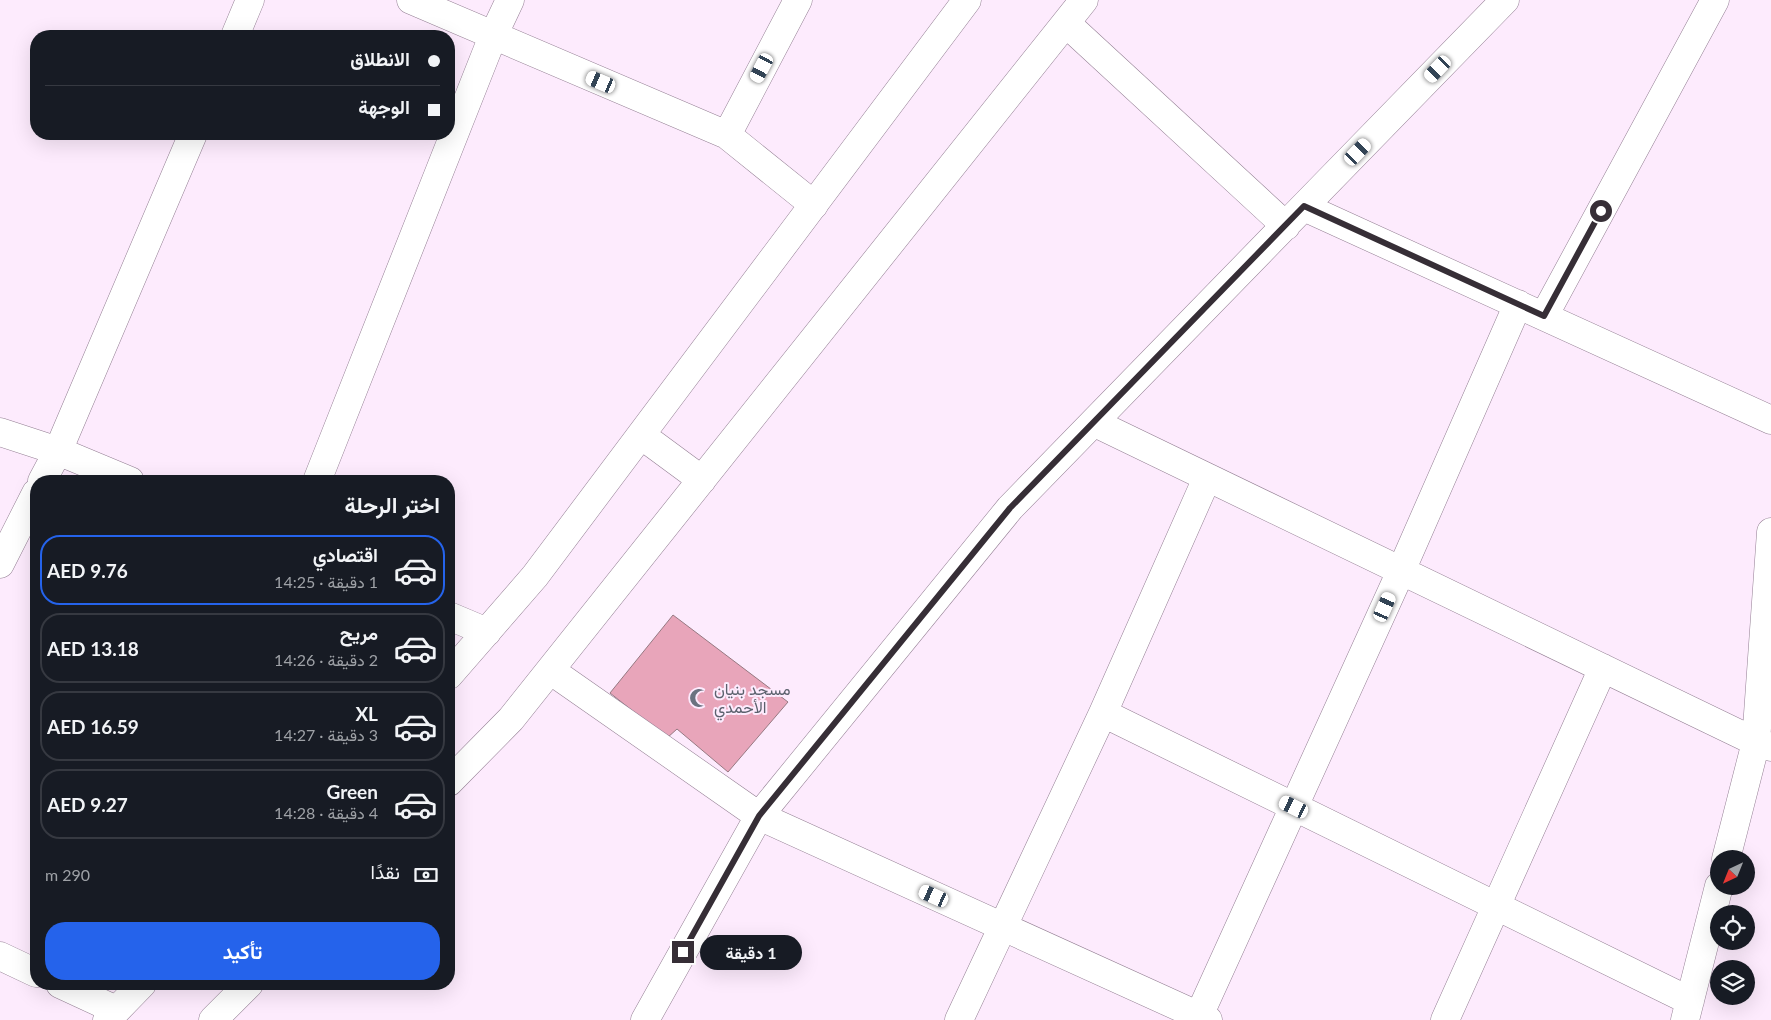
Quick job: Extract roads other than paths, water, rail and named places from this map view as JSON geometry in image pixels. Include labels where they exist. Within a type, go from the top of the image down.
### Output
[{"type":"street","points":[[237,30],[250,0]]},
{"type":"street","points":[[411,0],[726,135],[814,205]]},
{"type":"street","points":[[455,132],[493,36],[510,0]]},
{"type":"street","points":[[726,135],[798,0]]},
{"type":"street","points":[[455,668],[535,576],[967,0]]},
{"type":"street","points":[[455,776],[511,718],[550,670],[1067,24],[1084,0]]},
{"type":"street","points":[[645,1020],[759,816],[1010,508],[1505,0]]},
{"type":"street","points":[[1544,316],[1716,0]]},
{"type":"street","points":[[1067,24],[1295,216],[1518,304],[1771,420]]},
{"type":"street","points":[[45,475],[58,450],[190,140]]},
{"type":"street","points":[[319,475],[452,140]]},
{"type":"street","points":[[550,670],[759,816],[1201,1019],[1518,304]]},
{"type":"street","points":[[1094,423],[1763,744]]},
{"type":"street","points":[[0,432],[58,450],[116,475]]},
{"type":"street","points":[[641,435],[702,480]]},
{"type":"street","points":[[960,1020],[1208,478]]},
{"type":"street","points":[[0,564],[30,505]]},
{"type":"street","points":[[1729,850],[1763,744],[1771,532]]},
{"type":"street","points":[[455,618],[488,632]]},
{"type":"street","points":[[1446,1020],[1602,668]]},
{"type":"street","points":[[1102,712],[1496,906],[1687,1011],[1717,895]]},
{"type":"street","points":[[0,956],[30,970]]},
{"type":"street","points":[[70,990],[111,1015],[136,990]]},
{"type":"street","points":[[213,1020],[243,990]]},
{"type":"place","name":"مسجد بنيان الأحمدي","points":[[699,698]]}]
